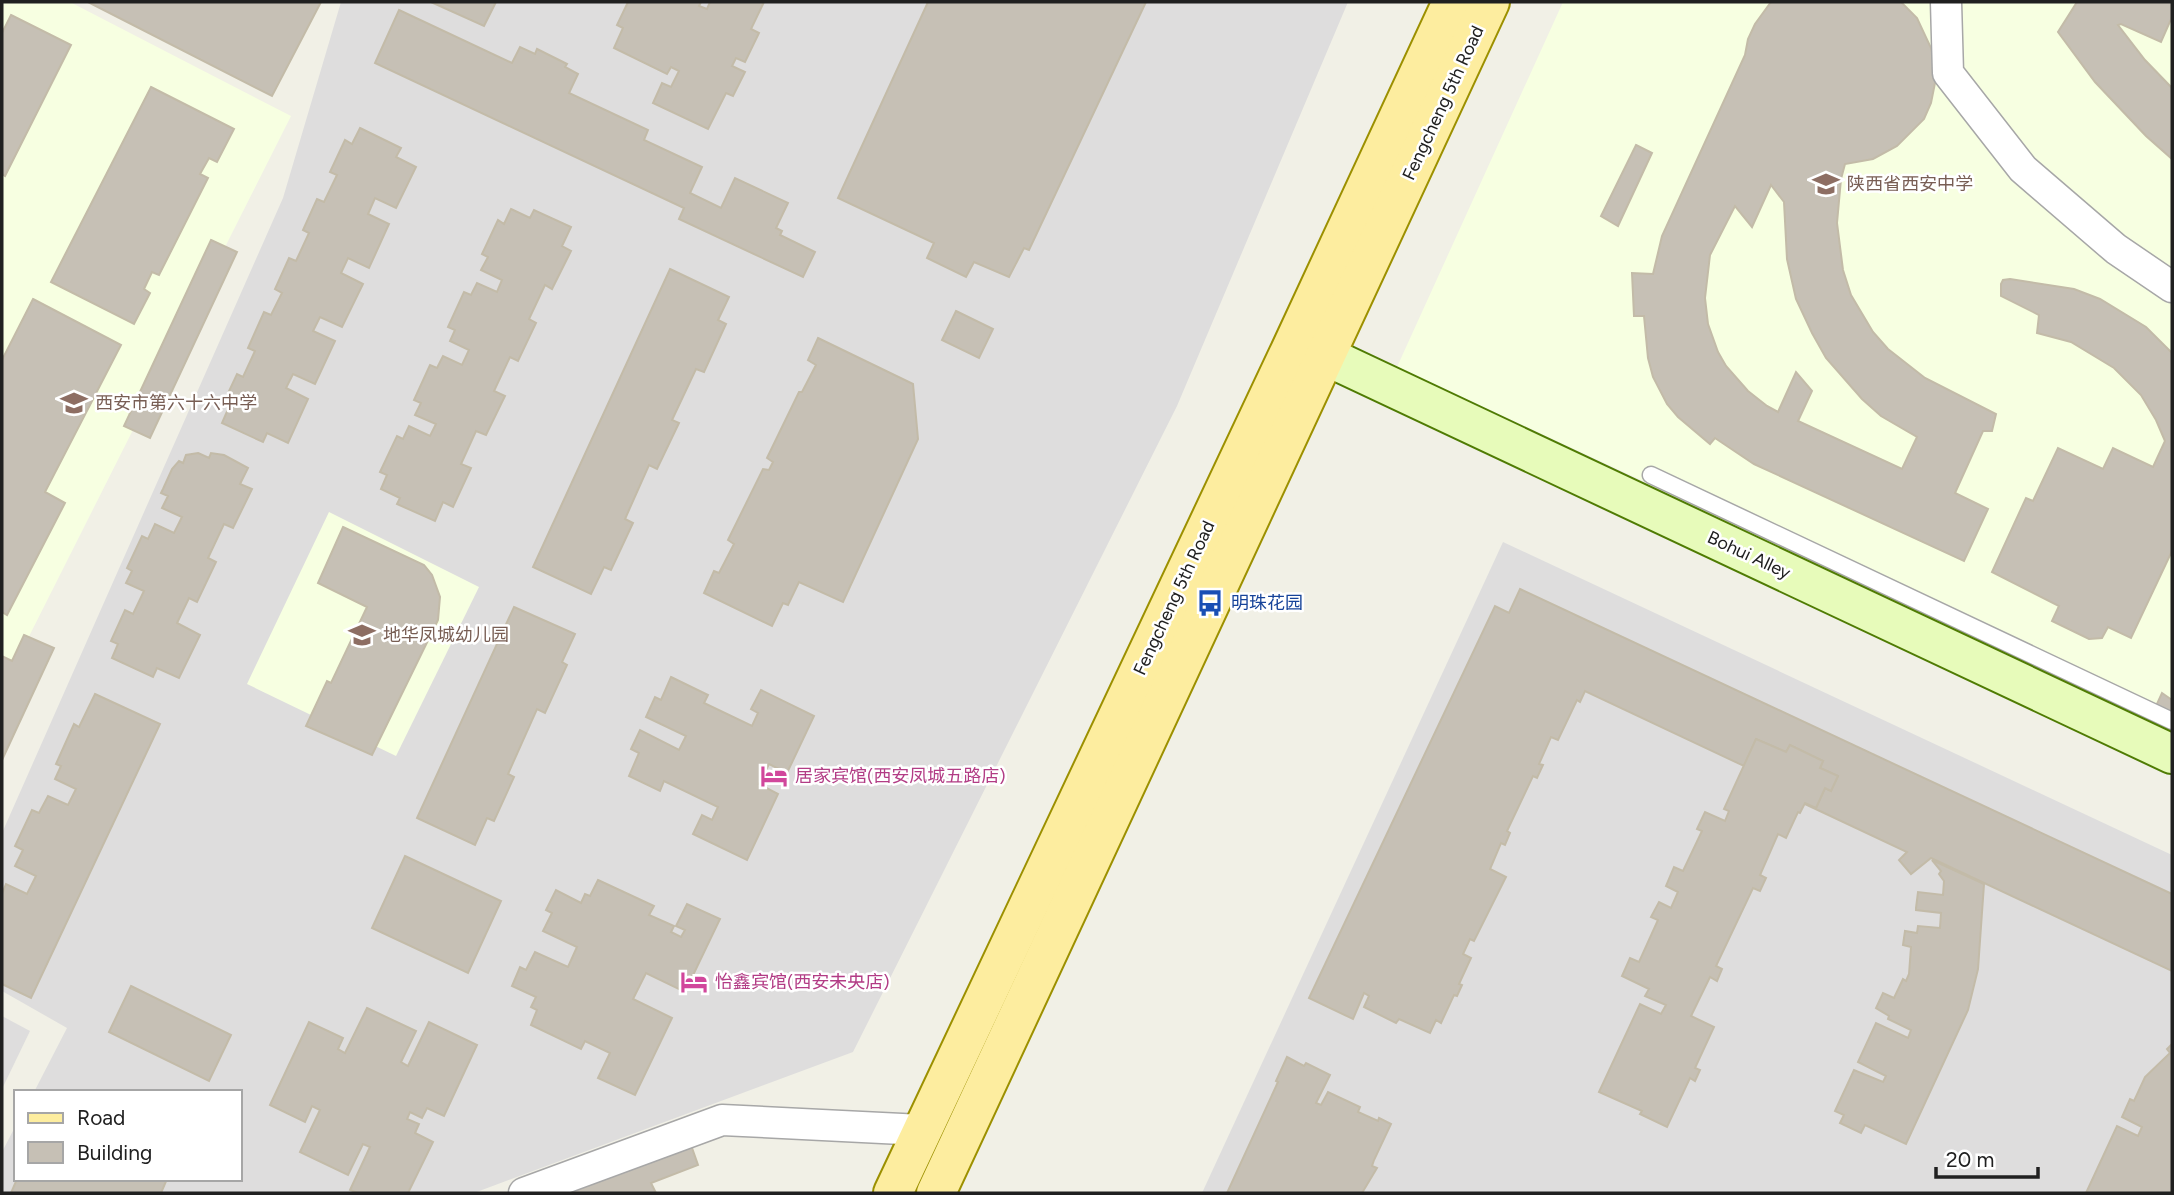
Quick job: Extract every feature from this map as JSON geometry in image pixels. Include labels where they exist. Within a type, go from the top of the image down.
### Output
[{"type":"main road","name":"Fengcheng 5th Road","points":[[892,1193],[1452,2]]},
{"type":"main road","name":"Fengcheng 5th Road","points":[[936,1193],[1490,2]]},
{"type":"street","points":[[1946,2],[1948,73],[2023,169],[2116,249],[2172,287]]},
{"type":"street","name":"Bohui Alley","points":[[1326,356],[2172,754]]},
{"type":"street","points":[[524,1193],[722,1120],[922,1130]]},
{"type":"lane","points":[[1651,475],[2172,721]]},
{"type":"shaded area","name":"西安市第六十六中学","points":[[2,2],[70,2],[291,116],[2,690]]},
{"type":"shaded area","points":[[341,2],[1348,2],[1177,406],[853,1052],[474,1193],[2,1193],[2,1152],[14,1129],[14,1181],[242,1181],[242,1090],[35,1090],[67,1028],[2,991],[2,833],[283,198]]},
{"type":"shaded area","name":"陕西省西安中学","points":[[1563,2],[2172,2],[2172,726],[1397,367]]},
{"type":"shaded area","name":"地华凤城幼儿园","points":[[329,512],[479,587],[396,756],[247,684]]},
{"type":"shaded area","points":[[1503,542],[2172,855],[2172,1193],[1202,1193]]},
{"type":"shaded area","points":[[2,1016],[30,1031],[2,1089]]},
{"type":"building","points":[[88,2],[321,2],[272,96]]},
{"type":"building","points":[[431,2],[496,2],[484,26]]},
{"type":"building","points":[[628,2],[701,2],[699,6],[707,9],[710,2],[764,2],[751,29],[759,33],[745,62],[736,58],[732,66],[745,72],[733,96],[726,93],[708,129],[653,103],[662,83],[671,87],[679,71],[671,67],[667,74],[614,48],[623,28],[617,25]]},
{"type":"building","points":[[928,2],[1146,2],[1029,250],[1024,248],[1009,277],[974,262],[966,277],[927,258],[934,243],[838,198]]},
{"type":"building","points":[[1771,2],[1901,2],[1917,18],[1931,48],[1935,64],[1935,83],[1924,119],[1897,146],[1873,159],[1845,164],[1837,223],[1843,270],[1851,295],[1873,332],[1888,349],[1925,378],[1996,414],[1992,431],[1983,431],[1955,493],[1988,509],[1964,561],[1754,464],[1715,438],[1710,444],[1678,417],[1667,404],[1653,377],[1648,358],[1644,316],[1634,316],[1632,273],[1653,274],[1662,236],[1745,55],[1755,24]],"holes":[[[1771,185],[1784,202],[1787,259],[1796,299],[1826,358],[1881,416],[1917,437],[1902,469],[1798,421],[1812,391],[1796,372],[1778,412],[1748,391],[1726,366],[1718,352],[1708,324],[1705,298],[1710,255],[1735,206],[1752,227]]]},
{"type":"building","points":[[2077,2],[2172,2],[2172,17],[2161,42],[2118,25],[2145,60],[2172,88],[2172,159],[2146,136],[2095,82],[2058,32]]},
{"type":"building","points":[[399,10],[512,63],[520,47],[535,54],[537,49],[567,64],[565,67],[578,74],[569,93],[648,130],[644,140],[702,167],[690,193],[721,208],[735,178],[788,203],[776,228],[782,231],[780,235],[815,252],[803,277],[679,219],[684,208],[375,63]]},
{"type":"building","points":[[11,15],[71,45],[5,176],[2,174],[2,33]]},
{"type":"building","points":[[151,87],[234,129],[217,162],[209,158],[200,174],[208,178],[159,275],[152,272],[144,289],[150,293],[134,324],[51,282]]},
{"type":"building","points":[[360,128],[401,148],[396,157],[416,167],[396,208],[375,198],[368,214],[389,224],[369,268],[348,258],[341,273],[363,284],[342,327],[320,317],[313,331],[335,341],[315,384],[293,374],[286,388],[308,399],[288,443],[267,433],[263,442],[222,423],[229,407],[223,404],[237,374],[243,377],[255,351],[248,348],[264,312],[271,315],[282,293],[275,289],[289,258],[296,261],[309,233],[303,230],[317,199],[324,202],[337,175],[330,172],[345,140],[352,144]]},
{"type":"building","points":[[1636,145],[1652,153],[1618,226],[1601,216]]},
{"type":"building","points":[[511,209],[530,218],[534,210],[571,227],[562,246],[571,251],[552,289],[545,285],[529,319],[536,323],[518,361],[510,357],[494,391],[505,396],[486,435],[476,431],[461,464],[471,468],[453,507],[443,502],[435,521],[397,504],[400,498],[381,489],[387,475],[380,472],[397,436],[403,439],[409,426],[430,436],[436,424],[415,415],[421,403],[414,400],[430,365],[437,368],[443,356],[462,365],[469,350],[450,341],[455,330],[448,327],[464,292],[471,295],[477,283],[497,292],[502,280],[481,270],[488,257],[482,254],[498,220],[504,224]]},
{"type":"building","points":[[211,240],[237,252],[150,438],[124,426]]},
{"type":"building","points":[[670,269],[729,297],[718,320],[726,324],[704,372],[696,369],[672,420],[679,423],[657,469],[649,465],[625,519],[633,523],[611,570],[604,567],[591,594],[533,567]]},
{"type":"building","points":[[2003,280],[2074,289],[2100,299],[2146,327],[2172,353],[2172,551],[2131,638],[2108,627],[2102,638],[2089,639],[2052,621],[2059,606],[1992,572],[2026,498],[2033,501],[2058,448],[2103,469],[2113,448],[2153,467],[2165,441],[2141,395],[2114,368],[2071,342],[2037,333],[2039,315],[2001,296]]},
{"type":"building","points":[[33,299],[121,345],[45,492],[65,503],[7,615],[2,612],[2,360]]},
{"type":"building","points":[[956,311],[993,329],[979,358],[942,340]]},
{"type":"building","points":[[818,338],[913,384],[918,439],[843,602],[799,582],[788,605],[783,603],[772,626],[704,593],[714,571],[719,573],[734,544],[728,540],[763,469],[769,470],[773,462],[767,458],[799,392],[802,392],[816,365],[808,360]]},
{"type":"building","points":[[198,453],[209,458],[211,453],[224,455],[248,468],[240,484],[252,489],[233,528],[224,524],[208,558],[216,562],[197,602],[189,598],[177,623],[200,635],[179,678],[157,668],[153,677],[112,658],[118,644],[111,641],[125,610],[133,614],[144,591],[126,583],[132,571],[127,568],[142,536],[148,539],[155,524],[174,533],[182,517],[162,508],[168,496],[161,493],[172,469],[179,461],[183,463],[186,455]]},
{"type":"building","points":[[343,527],[424,565],[432,575],[440,597],[438,620],[372,755],[306,726],[327,681],[331,683],[367,607],[318,583]]},
{"type":"building","points":[[1520,589],[2172,894],[2172,971],[1931,858],[1911,874],[1899,860],[1907,852],[1805,804],[1816,808],[1825,788],[1831,791],[1838,776],[1820,768],[1823,761],[1790,745],[1786,752],[1756,739],[1744,766],[1585,691],[1580,702],[1577,700],[1558,740],[1551,737],[1539,764],[1543,765],[1537,778],[1533,776],[1507,831],[1510,833],[1505,845],[1501,843],[1490,869],[1506,877],[1474,941],[1470,939],[1463,954],[1471,958],[1459,984],[1462,985],[1457,996],[1454,995],[1441,1023],[1436,1020],[1430,1033],[1399,1019],[1396,1023],[1364,1007],[1369,996],[1364,993],[1353,1019],[1309,998],[1495,606],[1509,613]]},
{"type":"building","points":[[514,607],[575,634],[562,662],[567,665],[545,713],[537,709],[508,774],[514,777],[494,821],[487,818],[475,845],[417,818]]},
{"type":"building","points":[[24,635],[54,648],[2,760],[2,656],[12,661]]},
{"type":"building","points":[[671,677],[708,695],[704,703],[752,726],[758,713],[751,709],[761,690],[814,716],[787,773],[769,764],[759,784],[778,794],[747,860],[693,834],[702,815],[712,820],[718,807],[664,781],[660,791],[629,776],[639,753],[631,749],[640,730],[679,750],[686,736],[646,717],[655,697],[661,700]]},
{"type":"building","points":[[2162,693],[2172,700],[2172,715],[2156,706]]},
{"type":"building","points":[[95,694],[160,724],[31,998],[2,984],[2,894],[6,884],[27,894],[36,876],[15,866],[23,850],[15,846],[32,810],[39,813],[48,796],[68,805],[76,789],[55,779],[61,766],[56,764],[74,724],[79,727]]},
{"type":"building","points":[[1756,739],[1786,752],[1790,745],[1823,761],[1820,768],[1838,776],[1831,791],[1825,788],[1816,808],[1805,803],[1786,838],[1778,834],[1760,875],[1766,878],[1760,891],[1753,888],[1716,966],[1722,969],[1717,981],[1710,977],[1691,1016],[1714,1027],[1695,1068],[1700,1070],[1695,1081],[1690,1078],[1667,1127],[1640,1114],[1642,1111],[1599,1092],[1640,1004],[1661,1014],[1666,1005],[1645,996],[1649,989],[1622,976],[1630,958],[1639,962],[1658,920],[1651,917],[1659,902],[1671,908],[1678,892],[1666,886],[1674,867],[1683,871],[1702,831],[1697,829],[1705,812],[1725,821],[1729,811],[1724,809]]},
{"type":"building","points":[[405,856],[501,901],[468,973],[372,928]]},
{"type":"building","points":[[1932,860],[1984,884],[1978,969],[1968,1010],[1906,1144],[1865,1125],[1861,1133],[1840,1123],[1844,1115],[1835,1111],[1854,1070],[1883,1082],[1886,1076],[1858,1062],[1876,1023],[1908,1038],[1911,1030],[1888,1019],[1889,1016],[1876,1008],[1883,993],[1894,998],[1903,979],[1906,981],[1909,974],[1911,947],[1903,945],[1905,931],[1917,933],[1918,926],[1940,928],[1941,913],[1916,910],[1918,892],[1943,895],[1944,881],[1939,874],[1941,871]]},
{"type":"building","points":[[598,880],[654,906],[649,915],[674,926],[671,932],[681,937],[685,930],[676,926],[687,904],[720,919],[685,992],[646,973],[633,999],[672,1018],[635,1095],[598,1078],[610,1053],[585,1041],[581,1049],[531,1025],[537,1010],[531,1007],[536,997],[512,986],[520,967],[526,970],[535,952],[568,967],[577,947],[543,931],[552,913],[546,910],[556,890],[581,903],[585,894],[590,896]]},
{"type":"building","points":[[131,986],[231,1035],[209,1081],[109,1032]]},
{"type":"building","points":[[367,1008],[416,1031],[401,1062],[408,1066],[429,1022],[477,1045],[444,1116],[427,1108],[422,1118],[410,1112],[407,1119],[419,1124],[415,1133],[433,1142],[408,1193],[358,1193],[350,1190],[370,1147],[363,1144],[348,1175],[300,1152],[320,1110],[312,1106],[305,1122],[270,1105],[309,1022],[343,1038],[338,1049],[345,1053]]},
{"type":"building","points":[[2172,1044],[2172,1193],[2086,1193],[2117,1126],[2138,1136],[2142,1127],[2122,1117],[2130,1099],[2134,1101],[2145,1077],[2170,1053],[2167,1049]]},
{"type":"building","points":[[1287,1057],[1330,1075],[1316,1103],[1321,1105],[1328,1092],[1360,1107],[1358,1112],[1391,1124],[1372,1166],[1377,1168],[1362,1193],[1227,1193]]},
{"type":"building","points":[[691,1145],[698,1165],[651,1183],[656,1193],[566,1193]]},
{"type":"building","points":[[16,1181],[166,1181],[161,1193],[11,1193]]},
{"type":"place","name":"陕西省西安中学","points":[[1826,184]]},
{"type":"place","name":"西安市第六十六中学","points":[[74,403]]},
{"type":"place","name":"明珠花园","points":[[1210,603]]},
{"type":"place","name":"地华凤城幼儿园","points":[[362,635]]},
{"type":"place","name":"居家宾馆(西安凤城五路店)","points":[[774,776]]},
{"type":"place","name":"怡鑫宾馆(西安未央店)","points":[[694,982]]}]
